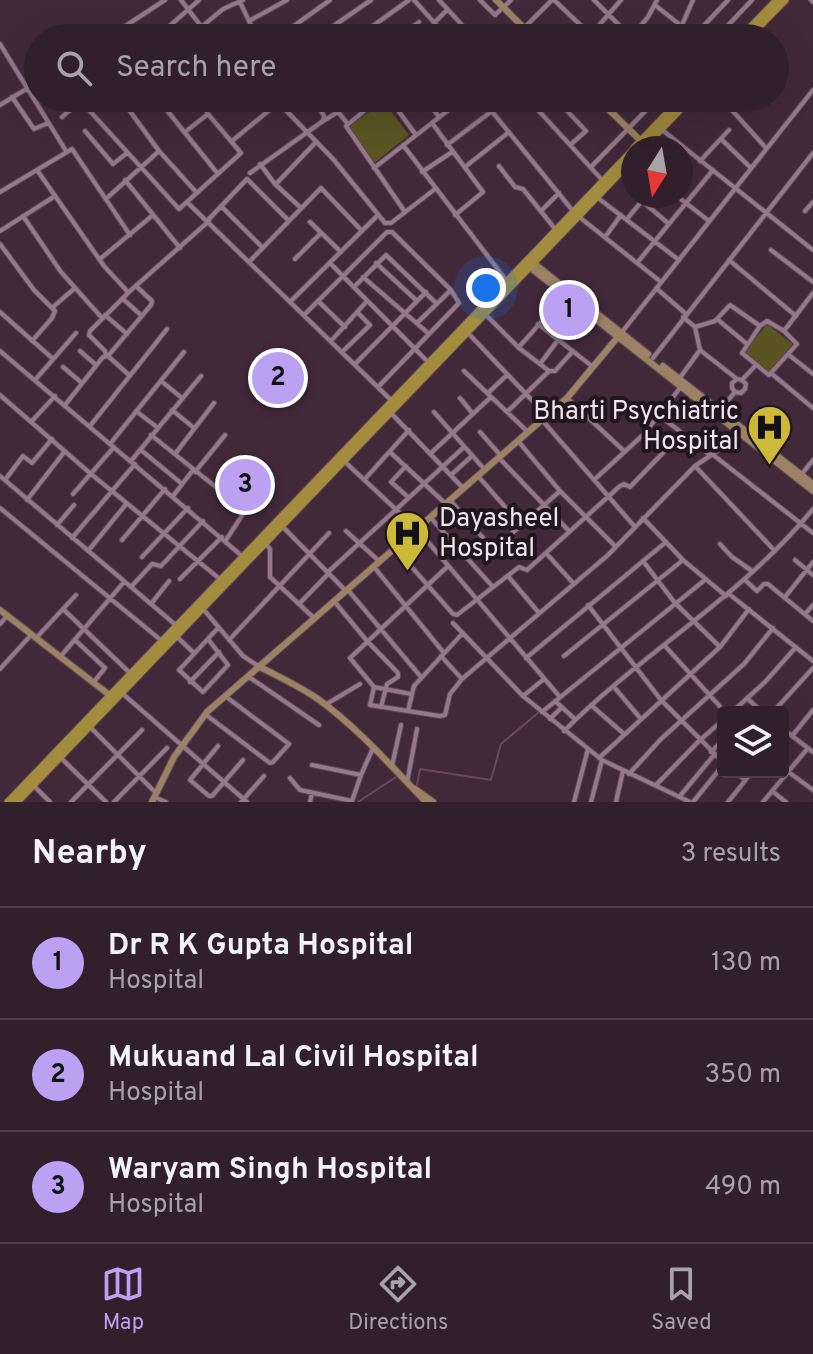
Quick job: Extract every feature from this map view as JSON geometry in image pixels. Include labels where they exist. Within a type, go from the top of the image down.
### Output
[{"type":"main road","points":[[754,24],[777,0]]},
{"type":"main road","points":[[762,24],[785,0]]},
{"type":"main road","points":[[659,128],[671,112]]},
{"type":"main road","points":[[651,136],[676,112]]},
{"type":"main road","points":[[529,263],[556,230],[597,197],[621,165]]},
{"type":"main road","points":[[17,802],[89,726],[162,641],[221,580],[282,526],[344,461],[429,363],[621,170]]},
{"type":"main road","points":[[8,802],[121,692],[509,284]]},
{"type":"street","points":[[128,24],[165,0]]},
{"type":"street","points":[[181,0],[199,24]]},
{"type":"street","points":[[171,24],[199,0]]},
{"type":"street","points":[[204,24],[241,0],[250,24]]},
{"type":"street","points":[[249,21],[287,0]]},
{"type":"street","points":[[300,24],[330,0]]},
{"type":"street","points":[[336,24],[371,0]]},
{"type":"street","points":[[377,24],[412,0],[436,24],[447,10]]},
{"type":"street","points":[[439,0],[460,24]]},
{"type":"street","points":[[480,0],[493,14],[511,0]]},
{"type":"street","points":[[496,0],[520,24]]},
{"type":"street","points":[[528,24],[553,0],[577,24]]},
{"type":"street","points":[[594,0],[618,24]]},
{"type":"street","points":[[601,24],[621,0]]},
{"type":"street","points":[[682,24],[693,0]]},
{"type":"street","points":[[705,24],[728,0]]},
{"type":"street","points":[[729,24],[752,0]]},
{"type":"street","points":[[642,24],[656,2],[681,24]]},
{"type":"street","points":[[0,44],[24,85]]},
{"type":"street","points":[[0,105],[24,89]]},
{"type":"street","points":[[153,799],[182,746],[205,714],[567,398],[813,90]]},
{"type":"street","points":[[12,97],[34,129],[48,123]]},
{"type":"street","points":[[41,112],[67,151]]},
{"type":"street","points":[[62,117],[67,112]]},
{"type":"street","points":[[92,112],[177,209],[188,203],[196,192],[241,153],[208,114],[184,133]]},
{"type":"street","points":[[130,112],[159,151],[196,192]]},
{"type":"street","points":[[168,112],[218,174]]},
{"type":"street","points":[[232,141],[263,112]]},
{"type":"street","points":[[287,112],[334,160],[377,216],[389,224],[435,189]]},
{"type":"street","points":[[321,112],[323,121]]},
{"type":"street","points":[[250,173],[338,112],[405,212]]},
{"type":"street","points":[[347,123],[362,112]]},
{"type":"street","points":[[399,112],[416,135]]},
{"type":"street","points":[[435,112],[439,117]]},
{"type":"street","points":[[374,168],[446,112]]},
{"type":"street","points":[[447,145],[491,112]]},
{"type":"street","points":[[493,112],[576,213],[661,282]]},
{"type":"street","points":[[541,112],[606,183]]},
{"type":"street","points":[[568,112],[586,131],[570,145]]},
{"type":"street","points":[[611,112],[635,136]]},
{"type":"street","points":[[591,167],[645,112]]},
{"type":"street","points":[[734,112],[766,148]]},
{"type":"street","points":[[432,123],[483,192],[455,215]]},
{"type":"street","points":[[659,128],[813,250]]},
{"type":"street","points":[[700,161],[729,130]]},
{"type":"street","points":[[85,131],[113,164],[127,153]]},
{"type":"street","points":[[465,167],[509,132]]},
{"type":"street","points":[[721,139],[751,168]]},
{"type":"street","points":[[275,184],[316,142]]},
{"type":"street","points":[[403,145],[509,284]]},
{"type":"street","points":[[0,192],[67,151],[74,150],[130,235]]},
{"type":"street","points":[[107,198],[159,151]]},
{"type":"street","points":[[422,172],[452,152]]},
{"type":"street","points":[[653,358],[813,153]]},
{"type":"street","points":[[260,164],[275,184],[301,208]]},
{"type":"street","points":[[499,166],[515,187],[523,189],[556,230]]},
{"type":"street","points":[[37,170],[100,259],[128,292]]},
{"type":"street","points":[[693,194],[713,170]]},
{"type":"street","points":[[130,376],[89,335],[128,292],[180,248],[247,179],[289,221]]},
{"type":"street","points":[[125,180],[180,248]]},
{"type":"street","points":[[249,261],[321,188],[362,231]]},
{"type":"street","points":[[541,211],[559,193]]},
{"type":"street","points":[[0,231],[55,196]]},
{"type":"street","points":[[597,197],[679,260]]},
{"type":"street","points":[[805,211],[813,202]]},
{"type":"street","points":[[188,203],[378,387],[409,430],[463,489]]},
{"type":"street","points":[[221,206],[263,247]]},
{"type":"street","points":[[605,237],[634,208]]},
{"type":"street","points":[[650,208],[669,224]]},
{"type":"street","points":[[637,263],[682,208]]},
{"type":"street","points":[[692,208],[709,221]]},
{"type":"street","points":[[100,259],[153,215]]},
{"type":"street","points":[[23,216],[75,288],[104,317],[127,334]]},
{"type":"street","points":[[291,302],[377,216]]},
{"type":"street","points":[[310,222],[341,252]]},
{"type":"street","points":[[304,315],[389,231],[451,290],[459,304],[378,387]]},
{"type":"street","points":[[295,259],[321,233]]},
{"type":"street","points":[[0,244],[34,290],[52,307],[54,315],[32,341]]},
{"type":"street","points":[[771,250],[813,282]]},
{"type":"street","points":[[355,286],[376,263],[388,256],[436,303]]},
{"type":"street","points":[[729,260],[796,316]]},
{"type":"street","points":[[330,263],[429,363]]},
{"type":"street","points":[[376,263],[417,301]]},
{"type":"street","points":[[529,263],[565,295],[621,334],[813,484]]},
{"type":"street","points":[[529,263],[653,358],[813,491]]},
{"type":"street","points":[[363,277],[428,334]]},
{"type":"street","points":[[65,405],[152,301],[136,286]]},
{"type":"street","points":[[52,307],[75,288]]},
{"type":"street","points":[[656,288],[695,327],[700,350],[746,384],[741,393],[735,392]]},
{"type":"street","points":[[417,323],[451,290]]},
{"type":"street","points":[[355,364],[426,292]]},
{"type":"street","points":[[784,331],[813,293]]},
{"type":"street","points":[[519,348],[565,295]]},
{"type":"street","points":[[122,298],[142,316]]},
{"type":"street","points":[[318,301],[345,327]]},
{"type":"street","points":[[331,341],[367,301]]},
{"type":"street","points":[[695,327],[717,319],[730,305],[760,326]]},
{"type":"street","points":[[0,312],[52,358]]},
{"type":"street","points":[[342,352],[370,325],[357,312]]},
{"type":"street","points":[[484,313],[519,348],[549,371]]},
{"type":"street","points":[[717,319],[747,344]]},
{"type":"street","points":[[772,374],[797,342],[769,321],[760,326],[747,344],[743,356],[767,374],[772,374],[813,408]]},
{"type":"street","points":[[538,324],[593,367]]},
{"type":"street","points":[[90,426],[167,329]]},
{"type":"street","points":[[467,331],[525,394],[607,497],[635,527]]},
{"type":"street","points":[[35,380],[76,333]]},
{"type":"street","points":[[540,364],[558,340]]},
{"type":"street","points":[[593,480],[659,415],[700,350]]},
{"type":"street","points":[[0,351],[224,538],[245,559]]},
{"type":"street","points":[[80,351],[96,365]]},
{"type":"street","points":[[507,412],[549,371],[558,369],[573,351]]},
{"type":"street","points":[[73,494],[184,352]]},
{"type":"street","points":[[789,355],[813,374]]},
{"type":"street","points":[[0,361],[6,356]]},
{"type":"street","points":[[735,392],[732,385],[755,366]]},
{"type":"street","points":[[63,367],[82,383]]},
{"type":"street","points":[[464,371],[528,432]]},
{"type":"street","points":[[431,453],[473,414],[507,375]]},
{"type":"street","points":[[72,538],[201,376]]},
{"type":"street","points":[[161,381],[182,398]]},
{"type":"street","points":[[720,410],[735,392]]},
{"type":"street","points":[[0,395],[221,580]]},
{"type":"street","points":[[32,422],[55,396]]},
{"type":"street","points":[[460,398],[473,414]]},
{"type":"street","points":[[567,398],[625,451]]},
{"type":"street","points":[[175,454],[214,403]]},
{"type":"street","points":[[172,410],[194,428]]},
{"type":"street","points":[[136,411],[158,428]]},
{"type":"street","points":[[434,412],[485,470]]},
{"type":"street","points":[[659,415],[813,533]]},
{"type":"street","points":[[364,480],[409,430]]},
{"type":"street","points":[[480,432],[543,507],[569,531]]},
{"type":"street","points":[[395,548],[455,615],[519,567],[527,570],[623,484],[630,487],[682,433]]},
{"type":"street","points":[[374,687],[369,704],[443,716],[452,691],[462,679],[616,547],[695,466],[742,434]]},
{"type":"street","points":[[151,435],[244,511],[224,538],[180,579]]},
{"type":"street","points":[[173,496],[225,435]]},
{"type":"street","points":[[52,439],[32,463],[23,456],[2,478],[177,626]]},
{"type":"street","points":[[518,441],[560,491],[616,547]]},
{"type":"street","points":[[299,604],[359,543],[464,447]]},
{"type":"street","points":[[140,449],[182,484]]},
{"type":"street","points":[[27,500],[65,451]]},
{"type":"street","points":[[390,452],[448,502],[498,555]]},
{"type":"street","points":[[451,475],[472,456]]},
{"type":"street","points":[[801,475],[813,460]]},
{"type":"street","points":[[344,461],[417,529],[575,719]]},
{"type":"street","points":[[406,466],[391,482],[408,497]]},
{"type":"street","points":[[695,466],[774,550]]},
{"type":"street","points":[[478,476],[521,525]]},
{"type":"street","points":[[122,540],[165,489]]},
{"type":"street","points":[[502,542],[560,491]]},
{"type":"street","points":[[88,551],[127,503]]},
{"type":"street","points":[[57,525],[74,505]]},
{"type":"street","points":[[0,508],[162,641]]},
{"type":"street","points":[[142,557],[188,508]]},
{"type":"street","points":[[564,731],[591,705],[728,595],[813,509]]},
{"type":"street","points":[[430,517],[493,587]]},
{"type":"street","points":[[643,518],[683,560],[813,661]]},
{"type":"street","points":[[131,587],[152,564],[161,566],[203,521]]},
{"type":"street","points":[[282,526],[347,590],[421,677]]},
{"type":"street","points":[[346,531],[377,564],[462,679]]},
{"type":"street","points":[[229,640],[329,533]]},
{"type":"street","points":[[526,658],[666,542]]},
{"type":"street","points":[[265,543],[270,549],[269,574],[314,618]]},
{"type":"street","points":[[720,544],[752,571]]},
{"type":"street","points":[[546,553],[574,584]]},
{"type":"street","points":[[564,656],[683,560]]},
{"type":"street","points":[[795,560],[813,575]]},
{"type":"street","points":[[643,561],[675,603],[720,647]]},
{"type":"street","points":[[785,597],[813,562]]},
{"type":"street","points":[[411,694],[374,687],[350,660],[351,656],[447,567]]},
{"type":"street","points":[[508,576],[539,613]]},
{"type":"street","points":[[542,712],[706,579]]},
{"type":"street","points":[[744,579],[755,590],[766,584],[813,621]]},
{"type":"street","points":[[151,604],[169,581]]},
{"type":"street","points":[[60,657],[124,582]]},
{"type":"street","points":[[0,669],[76,595]]},
{"type":"street","points":[[334,601],[398,673],[398,677],[388,682],[380,707]]},
{"type":"street","points":[[588,605],[661,700],[717,758]]},
{"type":"street","points":[[805,614],[813,605]]},
{"type":"street","points":[[202,608],[246,659],[325,705],[407,783],[433,802]]},
{"type":"street","points":[[63,609],[131,674]]},
{"type":"street","points":[[591,802],[600,759],[720,647],[749,609]]},
{"type":"street","points":[[0,610],[112,698]]},
{"type":"street","points":[[0,624],[7,616]]},
{"type":"street","points":[[453,623],[523,696],[600,759],[692,802],[717,771]]},
{"type":"street","points":[[208,639],[228,665],[205,690],[200,691],[179,670],[218,628]]},
{"type":"street","points":[[629,774],[744,664],[773,628]]},
{"type":"street","points":[[408,711],[411,694],[421,677],[462,634]]},
{"type":"street","points":[[175,636],[194,653]]},
{"type":"street","points":[[75,640],[105,668],[93,683]]},
{"type":"street","points":[[665,646],[720,706]]},
{"type":"street","points":[[739,706],[796,647]]},
{"type":"street","points":[[190,682],[219,652]]},
{"type":"street","points":[[778,706],[813,668]]},
{"type":"street","points":[[247,675],[319,725]]},
{"type":"street","points":[[523,696],[544,679]]},
{"type":"street","points":[[325,705],[360,684]]},
{"type":"street","points":[[613,687],[641,719]]},
{"type":"street","points":[[121,692],[244,801],[264,776]]},
{"type":"street","points":[[205,714],[270,763],[289,747],[224,696]]},
{"type":"street","points":[[748,699],[756,706]]},
{"type":"street","points":[[591,705],[624,734]]},
{"type":"street","points":[[550,719],[562,707]]},
{"type":"street","points":[[792,736],[813,710]]},
{"type":"street","points":[[392,766],[401,725]]},
{"type":"street","points":[[656,785],[717,725]]},
{"type":"street","points":[[89,726],[139,776],[153,799],[166,802]]},
{"type":"street","points":[[407,783],[417,729]]},
{"type":"street","points":[[71,802],[142,730]]},
{"type":"street","points":[[789,734],[813,752]]},
{"type":"street","points":[[218,746],[191,778],[210,796],[243,760]]},
{"type":"street","points":[[679,796],[717,747]]},
{"type":"street","points":[[114,802],[167,748]]},
{"type":"street","points":[[290,778],[300,790],[352,801],[373,748]]},
{"type":"street","points":[[789,766],[808,748]]},
{"type":"street","points":[[575,802],[588,749]]},
{"type":"street","points":[[60,757],[106,802]]},
{"type":"street","points":[[312,765],[361,775]]},
{"type":"street","points":[[616,802],[623,771]]},
{"type":"street","points":[[789,773],[813,790]]},
{"type":"street","points":[[731,801],[745,780],[742,778]]},
{"type":"street","points":[[763,802],[780,778]]},
{"type":"street","points":[[33,785],[50,802]]},
{"type":"street","points":[[415,789],[426,802]]},
{"type":"street","points":[[772,791],[785,802]]},
{"type":"street","points":[[310,802],[312,793]]},
{"type":"shaded area","points":[[369,112],[392,112],[409,135],[373,164],[349,126]]},
{"type":"shaded area","points":[[767,324],[793,344],[770,374],[744,353]]},
{"type":"waterway","points":[[417,785],[420,769],[491,780],[501,744],[539,712]]},
{"type":"waterway","points":[[358,802],[396,777]]},
{"type":"place","name":"Dr R K Gupta Hospital","points":[[569,310]]},
{"type":"place","name":"Mukuand Lal Civil Hospital","points":[[278,378]]},
{"type":"place","name":"Bharti Psychiatric Hospital","points":[[770,466]]},
{"type":"place","name":"Waryam Singh Hospital","points":[[245,485]]},
{"type":"place","name":"Dayasheel Hospital","points":[[408,573]]}]
